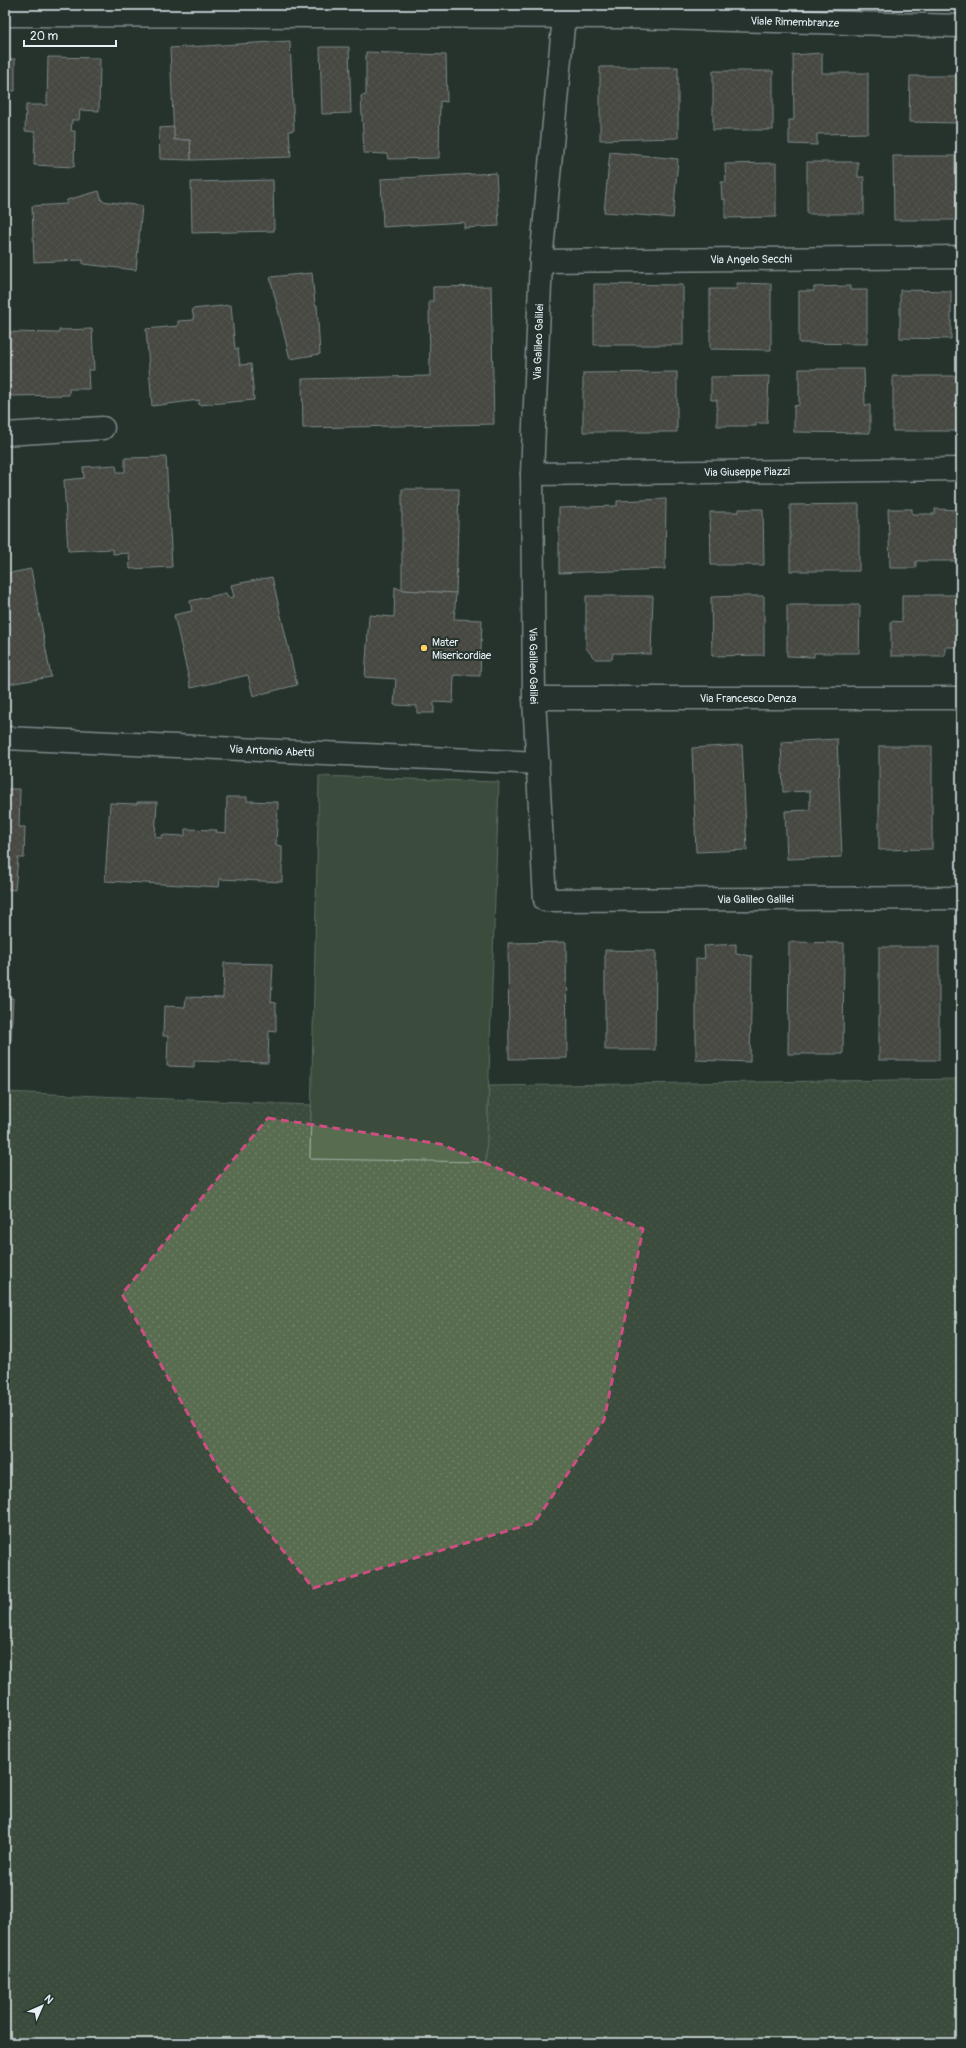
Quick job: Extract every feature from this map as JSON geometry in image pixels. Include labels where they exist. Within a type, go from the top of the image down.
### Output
[{"type":"street","name":"Viale Rimembranze","points":[[5,15],[170,10],[564,11],[621,17],[961,26]]},
{"type":"street","name":"Via Galileo Galilei","points":[[564,11],[541,261],[532,474],[534,698],[545,900],[961,898]]},
{"type":"street","name":"Via Angelo Secchi","points":[[541,261],[961,257]]},
{"type":"street","points":[[5,434],[103,428]]},
{"type":"street","name":"Via Giuseppe Piazzi","points":[[532,474],[961,469]]},
{"type":"street","name":"Via Francesco Denza","points":[[534,698],[961,698]]},
{"type":"street","name":"Via Antonio Abetti","points":[[5,738],[538,763]]},
{"type":"highlighted area","points":[[268,1118],[440,1144],[643,1229],[604,1420],[534,1523],[313,1588],[220,1472],[122,1294]]},
{"type":"green space","points":[[319,776],[499,782],[486,1162],[310,1159]]},
{"type":"green space","points":[[961,1079],[961,2043],[5,2043],[5,1092],[311,1105],[310,1159],[486,1161],[489,1086]]},
{"type":"building","points":[[290,41],[294,130],[289,131],[291,157],[191,160],[190,140],[174,140],[170,48]]},
{"type":"building","points":[[320,47],[349,47],[351,113],[322,114]]},
{"type":"building","points":[[366,52],[446,55],[447,102],[440,101],[439,158],[388,159],[387,154],[364,153],[361,96],[366,95]]},
{"type":"building","points":[[822,53],[822,73],[868,73],[868,133],[817,134],[817,145],[789,144],[789,120],[794,120],[793,55]]},
{"type":"building","points":[[48,57],[100,58],[99,111],[80,110],[79,120],[72,120],[71,131],[75,131],[74,167],[34,165],[35,132],[25,131],[26,105],[47,105]]},
{"type":"building","points":[[5,59],[15,59],[15,91],[6,90],[5,117]]},
{"type":"building","points":[[600,67],[678,67],[678,138],[600,140]]},
{"type":"building","points":[[713,71],[773,71],[773,130],[713,130]]},
{"type":"building","points":[[910,76],[961,76],[960,123],[909,122]]},
{"type":"building","points":[[174,127],[174,140],[190,140],[191,160],[160,159],[159,128]]},
{"type":"building","points":[[610,152],[678,159],[673,218],[604,212]]},
{"type":"building","points":[[893,156],[955,156],[956,220],[894,220]]},
{"type":"building","points":[[807,162],[858,162],[858,177],[864,177],[864,214],[807,214]]},
{"type":"building","points":[[776,163],[776,217],[725,218],[725,199],[722,200],[721,182],[726,182],[725,164]]},
{"type":"building","points":[[496,173],[499,226],[464,228],[464,222],[383,227],[381,179]]},
{"type":"building","points":[[273,180],[274,231],[192,233],[191,182]]},
{"type":"building","points":[[99,191],[102,201],[142,206],[136,270],[83,264],[83,260],[34,262],[32,206],[67,204],[67,200]]},
{"type":"building","points":[[312,273],[315,305],[317,305],[320,354],[290,359],[270,277]]},
{"type":"building","points":[[737,283],[771,284],[771,350],[710,349],[710,289],[737,289]]},
{"type":"building","points":[[594,284],[683,285],[683,345],[594,345]]},
{"type":"building","points":[[491,286],[494,424],[303,428],[302,379],[430,376],[429,301],[433,301],[433,287]]},
{"type":"building","points":[[850,286],[850,290],[867,290],[867,344],[799,343],[799,291],[814,291],[814,287]]},
{"type":"building","points":[[900,290],[951,291],[951,339],[900,338]]},
{"type":"building","points":[[231,305],[235,349],[238,349],[240,365],[251,364],[254,400],[199,405],[199,400],[152,406],[146,329],[178,326],[178,321],[194,320],[192,309]]},
{"type":"building","points":[[92,329],[94,370],[88,370],[89,389],[69,389],[69,395],[10,396],[10,393],[5,393],[5,332],[59,333],[59,330]]},
{"type":"building","points":[[799,369],[864,369],[865,405],[870,405],[870,433],[794,432],[794,406],[799,405]]},
{"type":"building","points":[[677,372],[677,432],[583,432],[583,373]]},
{"type":"building","points":[[769,376],[767,423],[756,423],[756,426],[717,426],[717,400],[711,400],[711,377]]},
{"type":"building","points":[[893,376],[956,376],[956,431],[893,431]]},
{"type":"building","points":[[166,457],[172,567],[130,569],[129,553],[113,554],[113,549],[68,551],[64,480],[84,478],[83,467],[116,465],[117,472],[125,472],[125,458]]},
{"type":"building","points":[[402,489],[459,489],[456,593],[402,590]]},
{"type":"building","points":[[666,499],[665,569],[559,573],[559,508],[617,506],[617,501]]},
{"type":"building","points":[[859,504],[859,571],[790,571],[790,505]]},
{"type":"building","points":[[739,509],[763,509],[764,565],[711,565],[710,512],[739,512]]},
{"type":"building","points":[[888,509],[912,509],[912,514],[935,514],[935,509],[959,510],[959,561],[916,561],[916,568],[890,568]]},
{"type":"building","points":[[31,569],[51,677],[8,684],[5,667],[5,574]]},
{"type":"building","points":[[272,577],[297,685],[253,696],[248,675],[191,688],[174,615],[192,611],[190,601],[226,593],[228,598],[234,597],[231,585]]},
{"type":"building","name":"Mater Misericordiae","points":[[395,587],[402,590],[456,593],[454,619],[482,620],[480,676],[454,675],[453,703],[434,702],[434,713],[417,713],[417,706],[394,705],[396,679],[365,677],[369,615],[394,617]]},
{"type":"building","points":[[902,595],[961,595],[961,647],[945,647],[945,656],[891,656],[891,621],[902,622]]},
{"type":"building","points":[[586,596],[653,596],[651,654],[613,653],[612,659],[595,659],[586,648]]},
{"type":"building","points":[[764,596],[764,655],[712,656],[711,597]]},
{"type":"building","points":[[787,605],[860,605],[859,653],[814,653],[814,657],[787,656]]},
{"type":"building","points":[[837,739],[842,857],[787,859],[785,811],[810,810],[810,791],[783,792],[781,742]]},
{"type":"building","points":[[742,745],[747,850],[696,852],[692,748]]},
{"type":"building","points":[[879,746],[932,746],[932,849],[879,850]]},
{"type":"building","points":[[5,789],[20,789],[19,827],[25,827],[24,858],[18,858],[15,890],[5,889]]},
{"type":"building","points":[[227,797],[247,797],[247,801],[278,802],[276,845],[282,846],[282,882],[220,879],[219,887],[105,881],[110,803],[137,804],[137,802],[157,802],[155,837],[162,838],[162,835],[185,836],[185,829],[217,830],[216,832],[226,833]]},
{"type":"building","points":[[566,942],[567,1058],[509,1059],[508,943]]},
{"type":"building","points":[[789,942],[844,943],[843,1054],[788,1054]]},
{"type":"building","points":[[736,944],[736,954],[752,956],[750,1062],[696,1060],[696,959],[705,958],[704,946]]},
{"type":"building","points":[[879,947],[939,947],[939,1060],[879,1060]]},
{"type":"building","points":[[605,950],[656,951],[655,1050],[605,1050]]},
{"type":"building","points":[[224,963],[273,964],[271,1002],[276,1003],[276,1032],[269,1031],[268,1063],[194,1061],[194,1067],[167,1066],[168,1036],[163,1036],[164,1006],[185,1007],[186,997],[223,998]]},
{"type":"building","points":[[5,998],[13,998],[11,1041],[7,1040],[6,1058]]},
{"type":"place","name":"Mater Misericordiae","points":[[424,648]]}]
